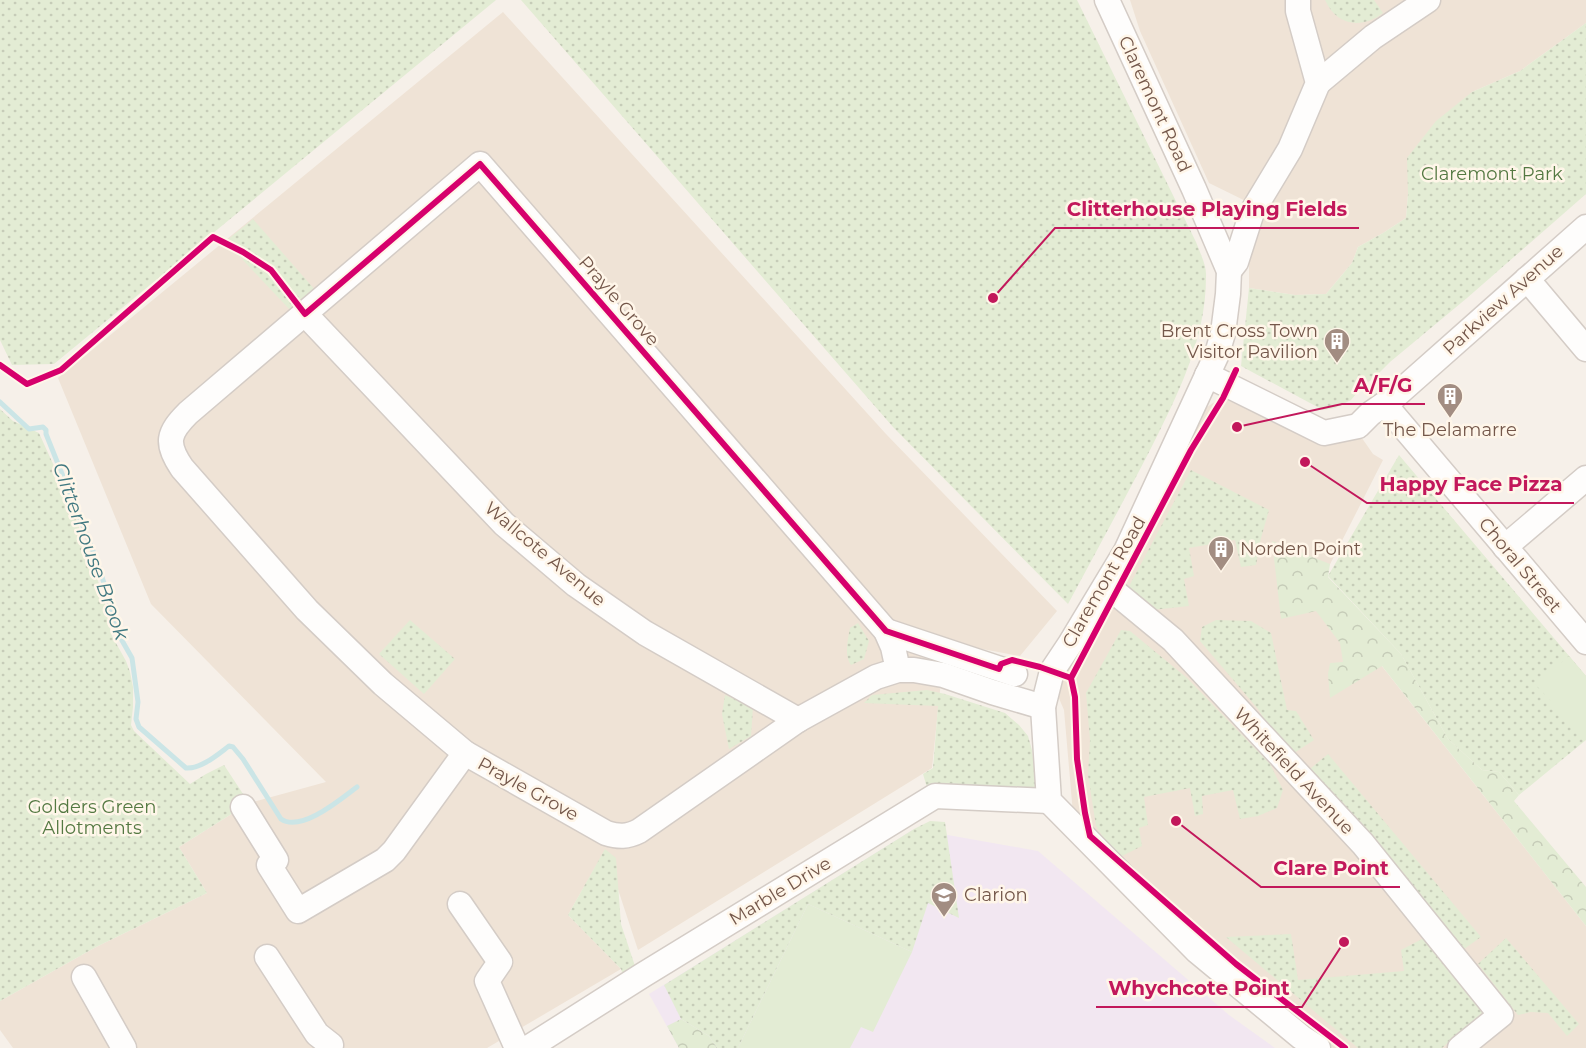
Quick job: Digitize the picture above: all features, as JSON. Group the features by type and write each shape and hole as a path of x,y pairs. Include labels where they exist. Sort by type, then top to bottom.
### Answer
{"street":[{"name":"Claremont Road","path":"1049,801 1043,707 1052,671 1126,551 1217,354 1223,333 1228,294 1229,271 1107,0"},
{"path":"1298,0 1298,11 1318,83"},
{"path":"1229,271 1236,262 1252,212 1290,148 1318,83 1373,37 1428,0"},
{"name":"Prayle Grove","path":"898,670 893,647 886,631 480,164 188,412 176,425 170,440 174,456 182,468 307,610 382,684 465,753 615,836 624,837 639,831 798,720 876,677 898,670 943,675 1043,707"},
{"name":"Parkview Avenue","path":"1208,375 1324,433 1358,426 1370,414 1389,402 1586,227"},
{"path":"1527,279 1586,349"},
{"name":"Wallcote Avenue","path":"305,314 504,524 576,585 645,633 798,720"},
{"name":"Choral Street","path":"1389,402 1505,547 1586,642"},
{"path":"1505,547 1586,478"},
{"name":"Whitefield Avenue","path":"1105,587 1116,593 1173,640 1363,844 1501,1015 1460,1048"},
{"path":"886,631 1015,674"},
{"path":"243,807 276,860 269,865 298,911 384,860 394,851 465,753"},
{"name":"Marble Drive","path":"528,1048 935,796 1049,801"},
{"path":"1049,801 1197,951 1301,1037 1318,1048"},
{"path":"460,903 500,962 487,981 517,1048"},
{"path":"267,957 317,1034 330,1047"},
{"path":"84,977 124,1048"}],"shaded area":[{"path":"1130,0 1586,0 1586,23 1520,71 1472,92 1408,194 1406,218 1358,247 1352,263 1326,294 1295,295 1249,288 1249,254 1266,211 1209,183 1140,31"},
{"path":"503,12 886,434 1057,611 1020,656 945,642 932,768 638,950 605,850 568,915 621,969 487,1048 13,1048 0,1030 0,1001 96,947 207,893 179,847 249,803 326,782 151,604 58,378"},
{"path":"1222,397 1318,444 1328,445 1340,442 1357,431 1373,454 1383,460 1319,586 1586,926 1586,1048 1333,1048 1225,964 1074,825 1064,710 1055,689 1204,409"},
{"name":"Clarion","path":"914,829 1038,851 1229,1015 1275,1048 679,1048 649,994"}],"green space":[{"path":"0,0 496,0 54,364 12,365 0,340"},
{"path":"521,0 1077,0 1196,242 1206,277 1201,324 1179,390 1148,454 1068,604 893,427"},
{"path":"1325,0 1374,0 1383,13 1366,22 1350,22 1336,15"},
{"name":"Claremont Park","path":"1586,23 1586,194 1390,362 1351,400 1335,408 1323,410 1241,366 1249,288 1295,295 1326,294 1352,263 1358,247 1406,218 1407,158 1436,121 1472,92 1520,71"},
{"path":"253,219 316,291 292,312 240,257 221,245"},
{"name":"Golders Green Allotments","path":"0,409 13,421 39,433 69,499 103,595 112,636 130,672 133,687 131,725 134,731 190,784 224,765 249,803 179,847 207,893 96,947 0,1001"},
{"path":"1399,455 1586,676 1586,740 1519,795 1499,772 1482,770 1448,739 1401,654 1328,576"},
{"path":"1191,470 1269,510 1256,565 1241,567 1235,540 1189,548 1194,576 1184,579 1189,606 1152,610 1126,592"},
{"path":"1272,541 1330,564 1328,577 1401,654 1448,739 1482,770 1499,772 1519,795 1514,801 1586,887 1586,926 1382,666 1330,698 1328,674 1330,663 1343,662 1340,643 1316,611 1281,619"},
{"path":"410,620 455,659 424,694 379,654"},
{"path":"1216,620 1251,621 1271,633 1287,710 1296,711 1314,740 1288,757 1258,709 1200,641 1202,627"},
{"path":"858,623 869,641 864,659 851,665 847,652 848,637 850,628"},
{"path":"1121,630 1130,631 1187,678 1270,764 1283,790 1277,808 1258,816 1240,819 1233,790 1202,796 1203,814 1195,816 1190,788 1144,797 1148,825 1139,828 1142,846 1116,859 1096,826 1088,775 1090,740 1086,693"},
{"path":"1569,656 1586,676 1586,740 1535,684"},
{"path":"927,690 1005,713 1019,725 1028,736 1032,750 1037,794 928,791 923,774 933,768 938,706 864,703 872,695"},
{"path":"725,695 753,707 751,736 729,749 722,714"},
{"path":"1328,754 1481,937 1464,949 1310,769"},
{"path":"930,821 945,822 959,918 928,903 912,952 808,904 738,1048 717,1048 709,1036 681,1019 664,985"},
{"path":"605,849 616,858 621,924 637,972 625,980 621,969 568,915"},
{"path":"808,904 912,952 873,1032 861,1027 850,1048 738,1048"},
{"path":"1291,934 1298,980 1404,971 1401,950 1424,938 1483,1012 1442,1048 1358,1048 1226,937"},
{"path":"1506,938 1579,1024 1567,1036 1548,1013 1531,1012 1518,1015 1478,964"},
{"path":"681,1019 709,1036 717,1048 679,1048 667,1026"}],"waterway":[{"name":"Clitterhouse Brook","path":"0,402 29,429 43,427 46,430 97,561 116,630 132,658 138,702 136,719 139,727 186,768 203,764 229,746 233,747 281,819 289,822 299,822 320,813 357,787"}],"cycle path":[{"path":"0,365 27,384 61,370 213,237 271,270 305,314 480,164 886,631 999,669 1001,664 1012,660 1071,678"},
{"path":"1236,370 1223,398 1191,450 1071,678 1075,697 1077,759 1085,813 1090,836 1236,964 1345,1048"}],"place":[{"name":"Clitterhouse Playing Fields","path":"993,298"},
{"name":"Brent Cross Town Visitor Pavilion","path":"1337,364"},
{"name":"The Delamarre","path":"1450,419"},
{"name":"A/F/G","path":"1237,427"},
{"name":"Happy Face Pizza","path":"1305,462"},
{"name":"Norden Point","path":"1221,572"},
{"name":"Clare Point","path":"1176,821"},
{"name":"Clarion","path":"944,918"},
{"name":"Whychcote Point","path":"1344,942"}]}
